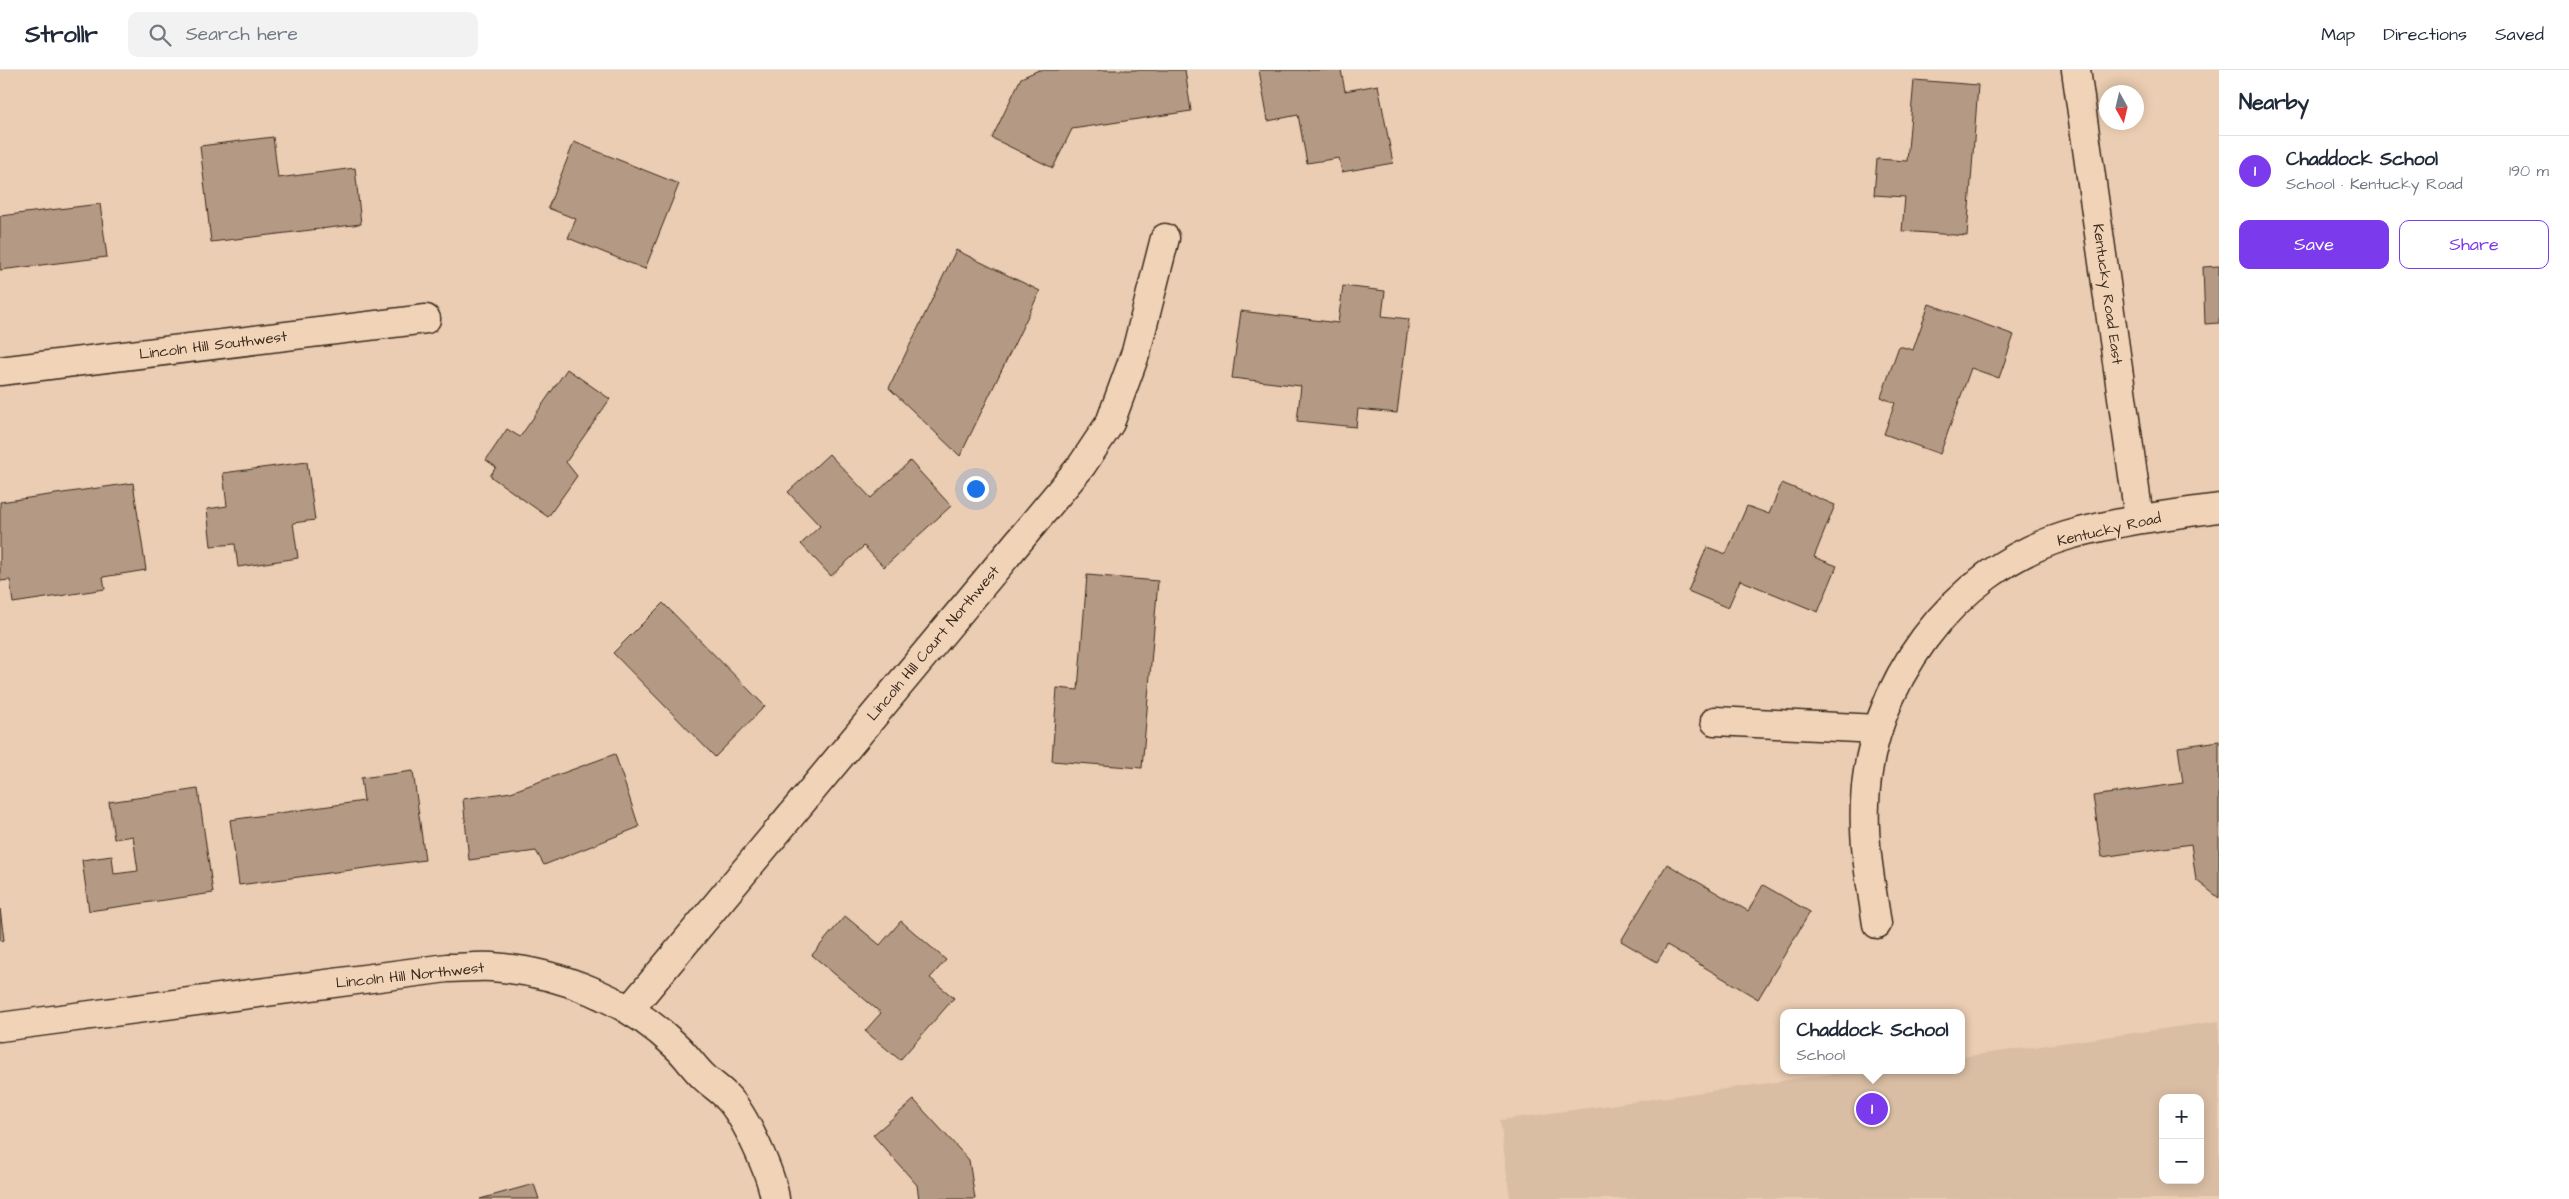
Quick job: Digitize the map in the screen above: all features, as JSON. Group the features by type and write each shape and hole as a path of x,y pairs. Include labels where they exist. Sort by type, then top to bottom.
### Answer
{"street":[{"name":"Kentucky Road East","path":"2076,70 2139,518"},
{"name":"Lincoln Hill Court Northwest","path":"630,1009 1082,464 1110,423 1136,352 1165,238"},
{"name":"Lincoln Hill Southwest","path":"0,371 426,319"},
{"name":"Kentucky Road","path":"1877,924 1866,844 1864,803 1869,763 1883,714 1906,665 1929,632 1956,603 1999,568 2030,551 2065,536 2139,518 2219,508"},
{"path":"1715,722 1878,729"},
{"name":"Lincoln Hill Northwest","path":"0,1027 447,968 482,967 538,973 580,985 630,1009 676,1046 704,1077 728,1098 748,1129 774,1186 775,1199"}],"shaded area":[{"path":"2219,1021 2219,1199 1510,1199 1500,1120 1832,1074 1965,1074 1965,1056"}],"building":[{"path":"1039,70 1185,70 1191,111 1072,129 1053,168 992,138 1021,78"},
{"path":"1259,70 1341,70 1345,91 1378,85 1393,163 1342,172 1339,158 1307,163 1298,115 1268,121"},
{"path":"1914,80 1978,85 1967,236 1902,231 1905,197 1874,195 1877,159 1907,161"},
{"path":"273,137 278,178 355,168 361,224 211,242 200,146"},
{"path":"574,142 679,184 645,269 568,238 576,219 548,208"},
{"path":"100,204 107,257 0,270 0,216"},
{"path":"956,250 1040,291 960,456 889,388"},
{"path":"2219,266 2219,323 2205,324 2203,267"},
{"path":"1343,286 1385,291 1382,316 1409,319 1397,413 1358,409 1356,427 1297,421 1301,386 1232,378 1241,311 1338,323"},
{"path":"1929,304 2014,335 1999,378 1971,368 1940,454 1884,434 1895,403 1881,397 1899,346 1913,350"},
{"path":"567,369 610,399 566,462 577,476 548,517 490,476 496,467 486,460 507,429 520,437"},
{"path":"829,454 871,498 910,461 951,506 884,567 864,546 831,576 801,544 820,526 788,492"},
{"path":"307,462 315,520 293,523 298,558 238,567 235,544 211,546 207,509 227,506 223,473"},
{"path":"133,483 146,570 103,577 105,589 13,603 10,580 0,581 0,502"},
{"path":"1782,483 1835,505 1814,557 1837,566 1818,612 1740,580 1728,608 1688,591 1707,547 1726,554 1747,506 1769,514"},
{"path":"1087,575 1158,581 1142,768 1052,761 1057,688 1078,690"},
{"path":"663,603 765,706 715,757 613,653"},
{"path":"2219,741 2219,898 2196,880 2191,844 2102,857 2093,796 2183,783 2178,747"},
{"path":"615,754 639,827 544,865 536,851 469,860 463,799 511,792"},
{"path":"413,771 425,860 239,885 230,820 364,801 361,778"},
{"path":"198,789 213,893 89,911 82,860 112,856 114,874 138,871 133,836 114,839 109,802"},
{"path":"1667,864 1748,911 1763,885 1810,912 1758,999 1667,945 1657,962 1621,941"},
{"path":"0,909 4,940 0,941"},
{"path":"845,916 880,945 901,921 946,960 930,978 954,998 900,1060 865,1031 881,1013 812,955"},
{"path":"914,1100 969,1160 975,1199 919,1199 917,1185 873,1135"},
{"path":"534,1184 539,1199 480,1199"}],"place":[{"name":"Chaddock School","path":"1872,1109"}]}
